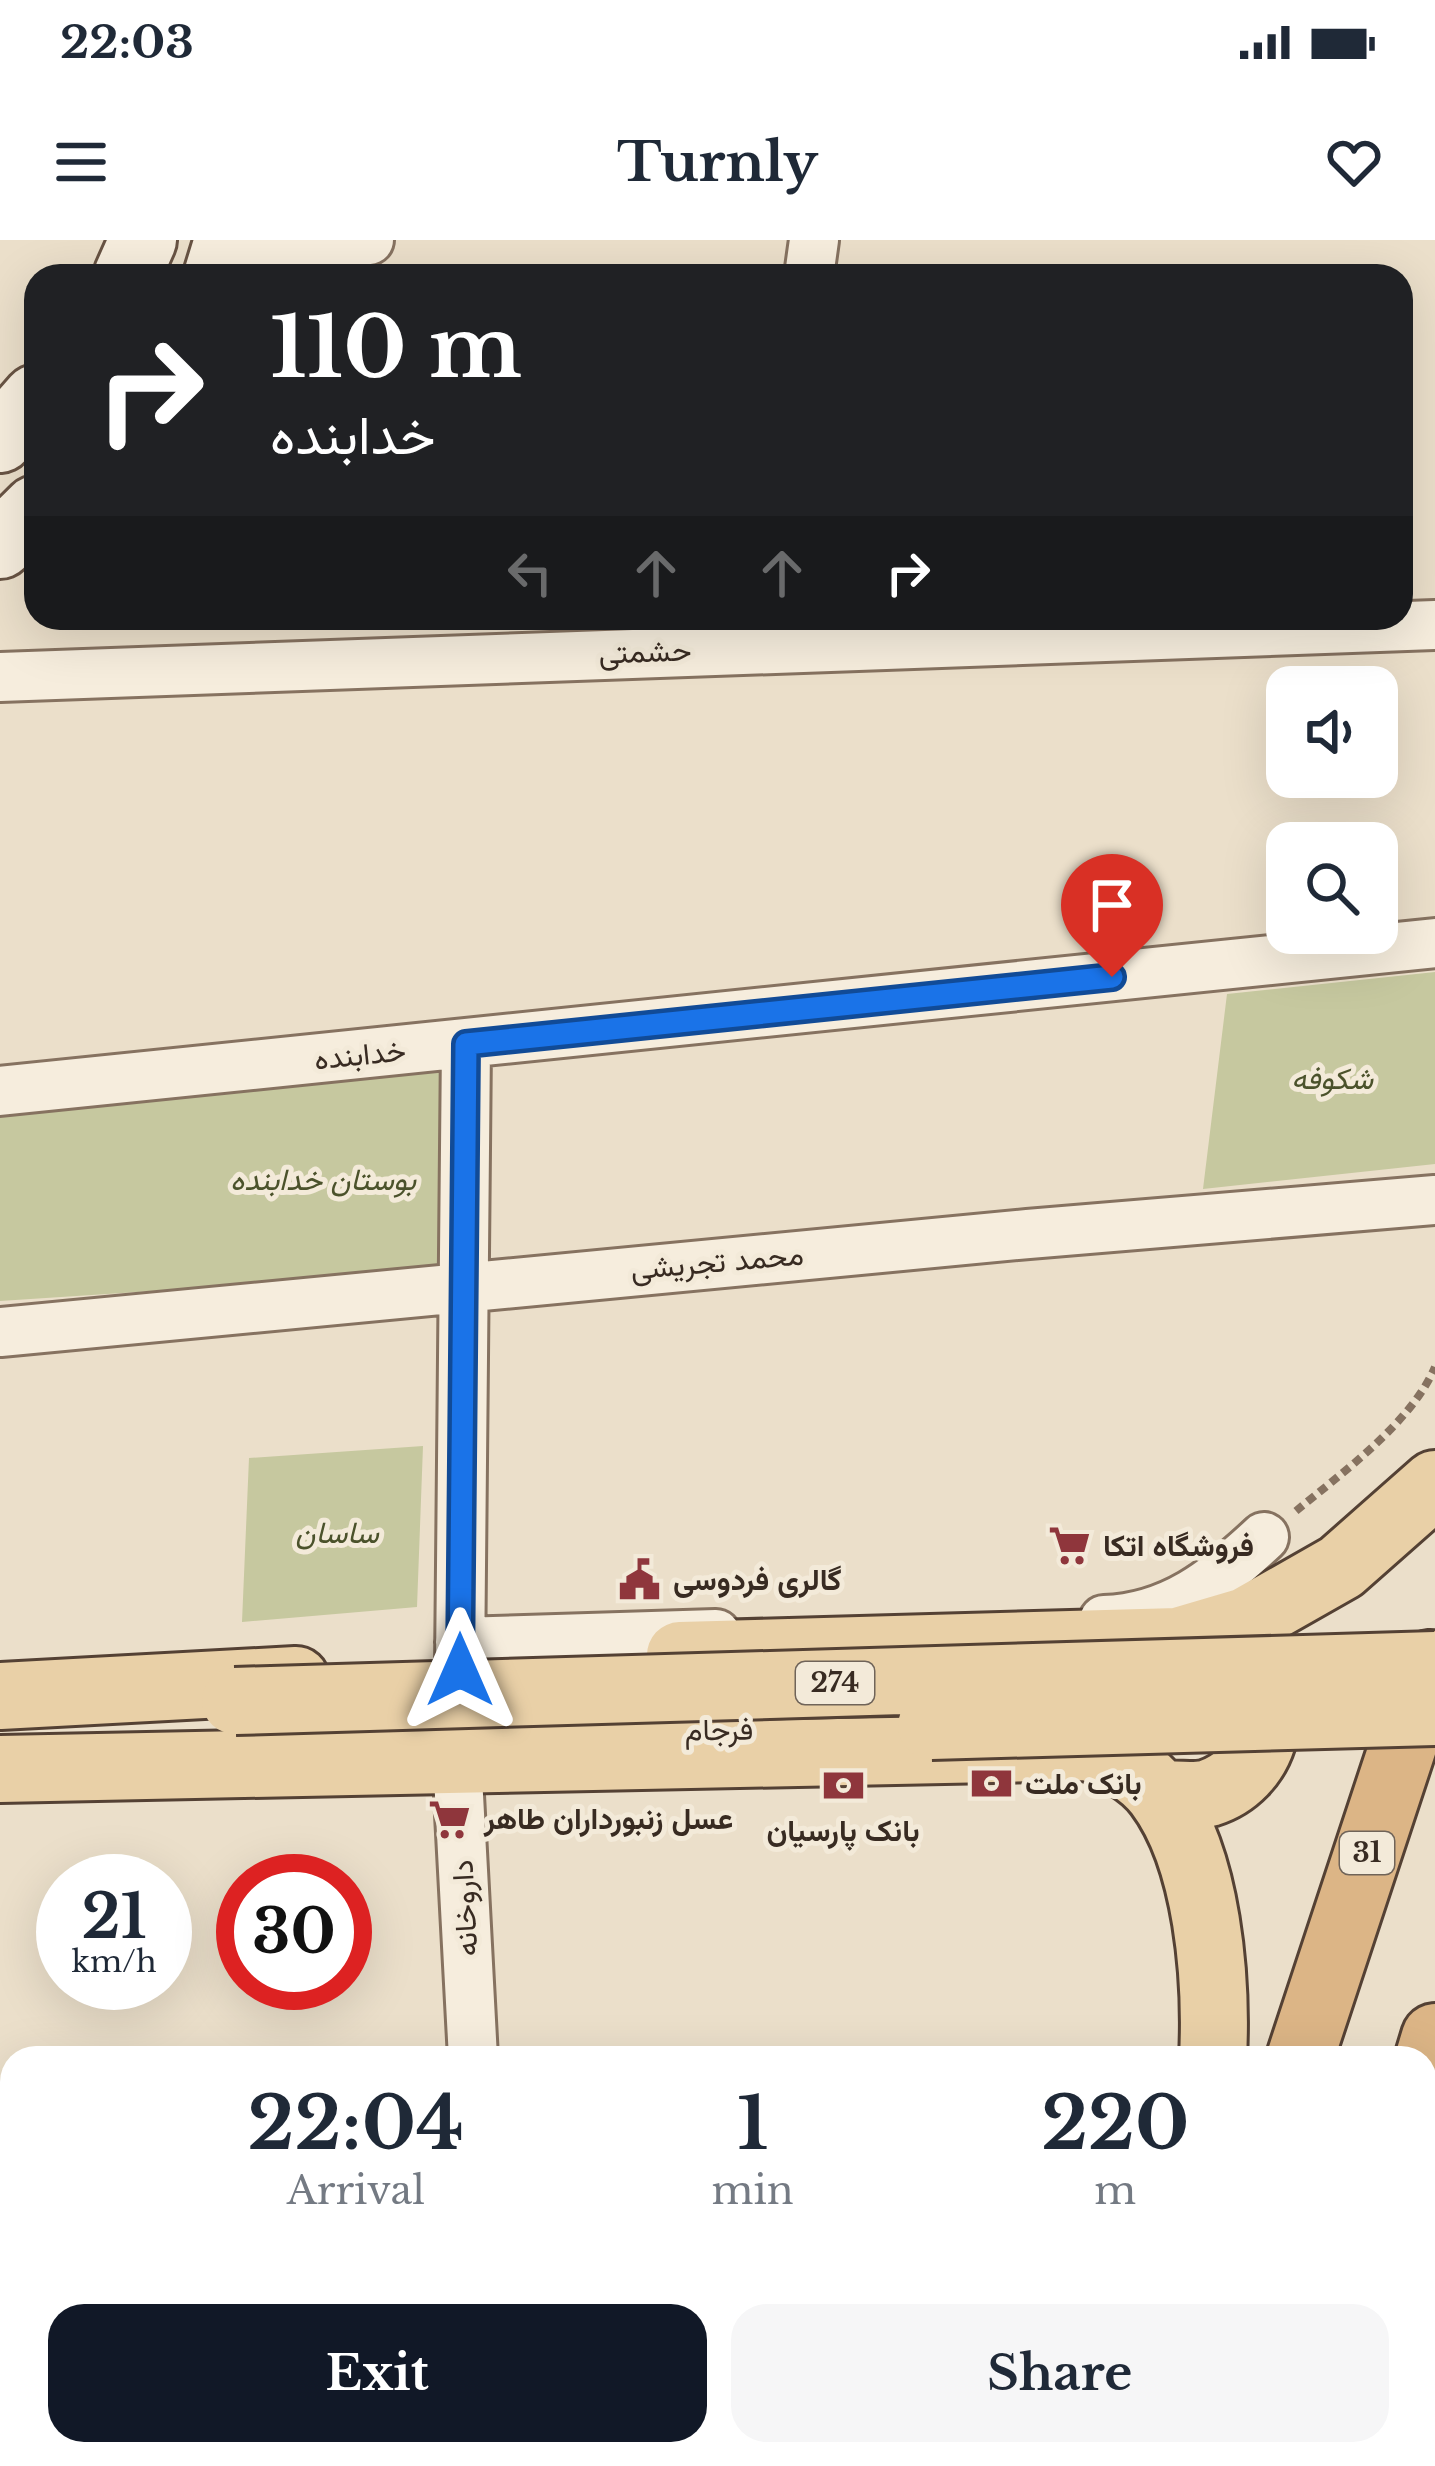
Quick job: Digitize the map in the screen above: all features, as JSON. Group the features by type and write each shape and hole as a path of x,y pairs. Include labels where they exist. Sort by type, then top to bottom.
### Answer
{"highway":[{"name":"31","path":"1304,2046 1435,1649"}],"main road":[{"path":"0,545 24,521"},
{"path":"1178,1641 1246,1621 1341,1567 1435,1484"},
{"path":"155,1688 460,1656 614,1658 1178,1641 1217,1649 1244,1662 1265,1686 1269,1721 1261,1748 1240,1774 1209,1793 1160,1794"},
{"name":"فرجام","path":"152,1766 236,1720 1435,1665"},
{"name":"274","path":"0,1696 155,1688"},
{"name":"فرجام","path":"155,1688 236,1720 1435,1712"},
{"path":"152,1766 1090,1748 1119,1760 1160,1794 1182,1835 1204,1916 1213,2046"},
{"name":"274","path":"0,1769 152,1766"}],"street":[{"path":"223,255 369,240"},
{"name":"حشمتی","path":"0,677 760,633 1013,630"},
{"name":"خدابنده","path":"0,1090 1435,943"},
{"path":"466,1044 460,1656 1137,1619 1191,1598 1264,1537"},
{"name":"محمد تجریشی","path":"0,1332 1435,1200"},
{"name":"داروخانه","path":"457,1758 472,2046"}],"path":[{"path":"1430,1392 1435,1352"},
{"path":"1264,1537 1430,1392 1435,1367"}],"green space":[{"name":"شکوفه","path":"1435,972 1435,1164 1203,1189 1227,994"},
{"name":"بوستان خدابنده","path":"443,1068 441,1272 0,1301 0,1109"},
{"name":"ساسان","path":"423,1446 417,1607 242,1622 249,1458"}],"place":[{"name":"فروشگاه اتکا","path":"1069,1546"},
{"name":"گالری فردوسی","path":"639,1580"},
{"name":"بانک ملت","path":"991,1784"},
{"name":"بانک پارسیان","path":"843,1785"},
{"name":"عسل زنبورداران طاهر","path":"450,1819"}],"route":[{"path":"460,1670 466,1044 1112,977"}]}
